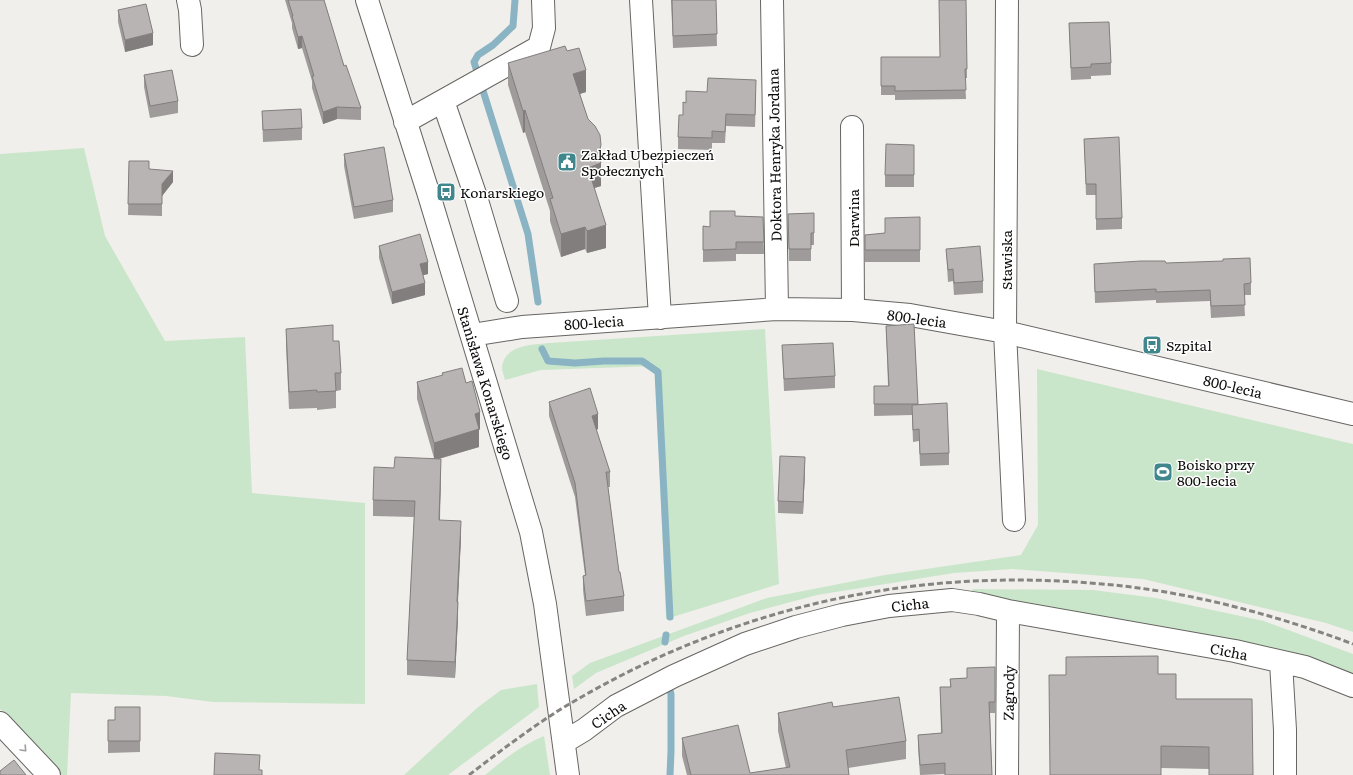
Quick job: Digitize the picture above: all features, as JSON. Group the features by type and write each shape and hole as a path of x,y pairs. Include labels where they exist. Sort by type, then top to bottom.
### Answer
{"street":[{"path":"188,0 192,45"},
{"name":"Stanisława Konarskiego","path":"367,0 429,195 531,532 545,604 568,775"},
{"path":"405,122 539,47 544,28 543,0"},
{"path":"641,0 660,318"},
{"name":"Doktora Henryka Jordana","path":"772,0 777,309"},
{"name":"Stawiska","path":"1007,0 1006,332 1014,520"},
{"path":"443,100 476,197 507,301"},
{"name":"Darwina","path":"852,127 853,310"},
{"name":"800-lecia","path":"472,335 522,327 777,309 853,310 910,315 1006,332 1353,414"},
{"name":"Cicha","path":"564,742 584,730 616,706 674,676 745,644 796,627 842,615 890,606 952,600 1235,651 1305,667 1353,686"},
{"name":"Zagrody","path":"1007,775 1008,611"},
{"path":"1281,662 1285,730 1285,775"},
{"path":"0,722 49,775"}],"green space":[{"path":"84,148 105,236 165,341 245,337 252,493 365,503 365,704 213,702 166,696 71,693 67,775 59,775 41,749 0,709 0,154"},
{"path":"765,329 779,584 666,619 655,366 541,370 505,380 502,367 504,359 514,350 535,344"},
{"path":"1037,369 1353,444 1353,632 1326,623 1143,579 1013,569 954,573 817,595 750,613 684,636 596,673 574,689 572,676 590,663 767,598 885,575 1021,555 1038,525"},
{"path":"973,589 1093,590 1156,598 1264,621 1353,654 1353,676 969,593"},
{"path":"537,684 539,707 448,775 404,775 477,708 501,690"},
{"path":"544,736 550,775 485,775 520,748"}],"building":[{"path":"288,0 324,0 344,66 346,65 361,108 337,107 323,112 302,36 298,37"},
{"path":"672,0 716,0 717,34 673,36"},
{"path":"939,0 966,0 966,90 895,91 895,86 881,86 881,57 940,57"},
{"path":"146,4 153,33 125,40 118,10"},
{"path":"1109,22 1111,63 1091,64 1091,67 1071,68 1069,23"},
{"name":"Zakład Ubezpieczeń Społecznych","path":"565,46 567,51 579,48 586,70 573,74 588,119 595,126 600,135 601,145 598,154 601,163 588,168 606,225 587,231 585,227 561,234 550,199 553,198 525,110 523,111 508,63"},
{"path":"172,70 178,101 150,106 144,75"},
{"path":"708,78 756,80 755,115 726,114 725,132 712,131 712,138 678,137 679,115 683,115 683,102 686,103 686,91 707,92"},
{"path":"301,109 302,128 263,130 262,111"},
{"path":"1119,137 1122,218 1096,219 1096,184 1086,184 1084,139"},
{"path":"886,144 914,145 914,175 885,175"},
{"path":"384,147 393,200 354,207 344,154"},
{"path":"129,161 149,161 149,169 173,171 162,184 162,204 128,204"},
{"path":"710,211 735,211 735,216 763,217 764,242 736,242 736,249 703,250 703,226 710,227"},
{"path":"814,213 814,233 811,233 811,249 789,249 788,214"},
{"path":"920,217 920,250 865,250 865,235 885,233 885,218"},
{"path":"420,234 428,262 420,264 425,283 392,292 379,246"},
{"path":"980,246 983,281 954,283 953,269 948,270 946,249"},
{"path":"1250,258 1251,283 1244,284 1245,305 1211,306 1210,290 1156,292 1156,289 1095,292 1094,264 1141,261 1165,261 1166,263 1223,261 1223,259"},
{"path":"914,324 918,404 874,404 874,386 889,386 886,326"},
{"path":"333,325 333,341 339,341 341,373 335,373 336,391 317,392 317,390 289,392 286,329"},
{"path":"833,343 835,376 784,379 782,345"},
{"path":"462,368 466,383 472,381 480,412 475,414 479,429 434,443 417,382"},
{"path":"590,388 598,414 592,416 610,472 606,472 619,572 624,596 586,601 583,576 586,575 575,483 549,402"},
{"path":"947,403 949,453 920,454 919,429 913,430 912,405"},
{"path":"780,456 805,457 803,502 778,501"},
{"path":"395,457 441,459 439,520 461,521 455,662 407,660 415,501 373,500 374,467 394,468"},
{"path":"1158,656 1158,674 1176,674 1176,699 1252,699 1253,775 1209,775 1209,747 1161,746 1161,775 1050,775 1049,675 1066,675 1066,657"},
{"path":"995,667 995,702 989,702 992,775 945,775 945,763 920,765 918,735 942,733 940,687 951,687 950,679 967,678 967,668"},
{"path":"899,697 906,741 846,750 849,775 691,775 682,738 738,725 750,773 790,767 778,713 832,702 833,707"},
{"path":"115,707 140,707 140,741 108,741 108,720 115,720"},
{"path":"215,753 260,755 259,770 262,770 262,775 214,775"},
{"path":"14,760 26,775 0,775 0,771"}],"waterway":[{"path":"515,0 513,26 493,45 478,55 474,62 528,234 538,302"},
{"path":"542,349 548,361 575,363 642,361 658,372 670,617"},
{"path":"665,642 666,635"},
{"path":"669,686 671,694 670,775"}],"railway":[{"path":"469,775 503,749 561,709 624,674 688,645 754,621 821,602 890,589 959,582 1030,580 1134,587 1229,605 1292,623 1353,644"}],"place":[{"name":"Zakład Ubezpieczeń Społecznych","path":"567,162"},
{"name":"Konarskiego","path":"446,192"},
{"name":"Szpital","path":"1152,345"},
{"name":"Boisko przy 800-lecia","path":"1163,472"}]}
